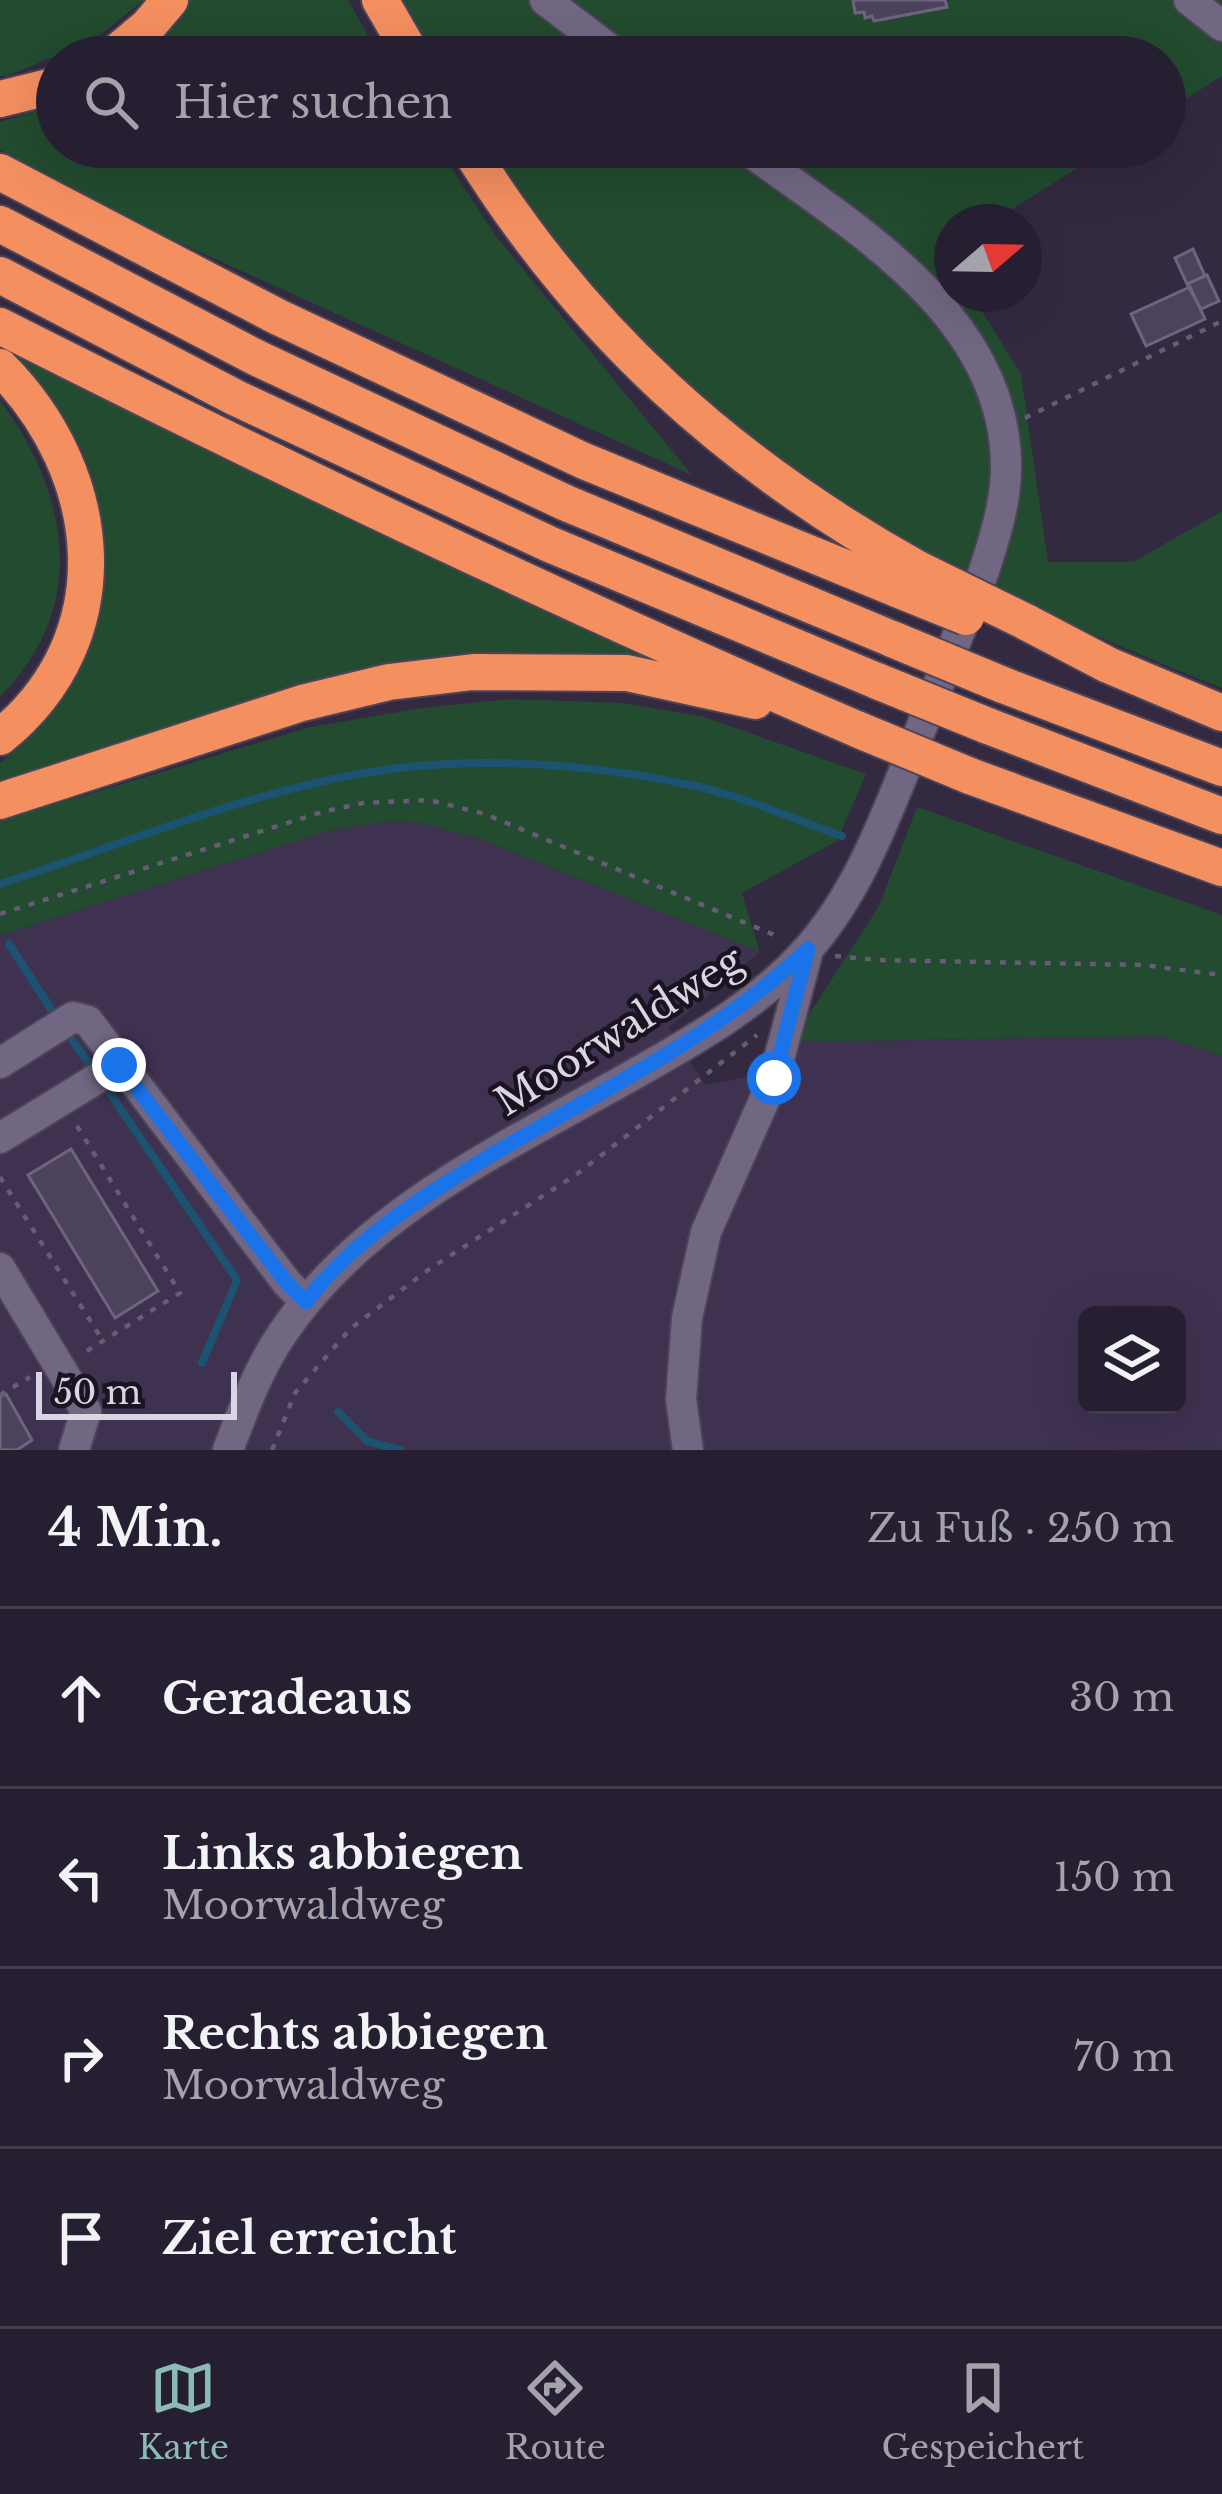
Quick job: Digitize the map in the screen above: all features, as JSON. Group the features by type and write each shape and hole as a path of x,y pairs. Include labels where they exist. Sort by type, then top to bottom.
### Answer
{"highway":[{"path":"136,36 170,0"},
{"path":"380,0 401,36"},
{"path":"0,99 36,90"},
{"path":"481,168 578,298 670,397 913,582"},
{"path":"0,172 278,317 584,461 913,582 1222,713"},
{"path":"0,224 257,358 545,494 1003,685 1222,768"},
{"path":"0,275 236,398 528,534 988,726 1222,815"},
{"path":"0,326 532,586 970,776 1222,868"},
{"path":"0,367 54,434 79,492 87,556 81,612 63,661 38,698 0,736"},
{"path":"0,801 302,703 389,682 473,672 626,674 844,724"}],"street":[{"path":"545,0 592,36"},
{"path":"1189,0 1222,26"},
{"name":"Moorwaldweg","path":"228,1450 280,1336 306,1302 397,1215 817,961 841,928 984,571 997,530 1007,466 1003,425 974,352 946,312 859,232 772,168"},
{"path":"688,1450 681,1399 687,1318 706,1232 774,1078 790,1008 817,961"},
{"path":"0,1063 73,1017 88,1021 306,1302"},
{"path":"0,1138 119,1065"},
{"path":"0,1268 86,1411 74,1450"}],"path":[{"path":"1022,419 1222,321"},
{"path":"1016,403 1023,433"},
{"path":"0,914 322,812 363,802 429,800 485,814 817,961 840,957 1143,965 1222,975"},
{"path":"840,957 841,928"},
{"path":"817,961 840,957"},
{"path":"272,1450 295,1393 350,1329 428,1270 577,1174 790,1008"},
{"path":"0,1395 72,1350 76,1358 180,1292 71,1095"},
{"path":"0,1177 103,1341"}],"shaded area":[{"path":"389,821 420,823 481,839 760,952 669,1028 705,1085 763,1074 791,1042 1161,1036 1222,1056 1222,1450 0,1450 0,935 332,830"}],"green space":[{"path":"0,0 144,0 99,36 36,36 36,64 0,76"},
{"path":"184,0 348,0 368,36 154,36"},
{"path":"398,0 1222,0 1222,76 1186,99 1186,36 420,36"},
{"path":"36,111 36,168 452,168 495,235 692,475 116,214 0,150 0,122"},
{"path":"501,168 1077,168 1020,204 934,204 934,312 982,312 1021,374 1048,562 1133,562 1222,511 1222,688 943,568 857,516 735,427 678,378 575,270"},
{"path":"18,350 684,662 522,658 0,788 0,763 34,730 62,692 83,651 97,608 103,562 101,517 90,472 64,418 13,354"},
{"path":"0,400 42,473 60,550 58,588 48,625 29,662 0,697"},
{"path":"510,699 624,703 704,717 866,774 837,841 742,893 760,952 481,839 420,823 389,821 332,830 0,935 0,821 310,727"},
{"path":"917,807 1222,915 1222,1056 1161,1036 791,1042 879,906"}],"building":[{"path":"853,0 945,0 947,7 874,21 872,16 865,18 864,12 855,13"},
{"path":"1193,249 1205,276 1187,284 1175,258"},
{"path":"1207,275 1219,301 1201,309 1187,284"},
{"path":"1190,287 1205,319 1146,346 1131,314"},
{"path":"71,1149 158,1291 115,1318 28,1175"},
{"path":"6,1394 32,1440 17,1450 0,1450 0,1396"}],"waterway":[{"path":"0,884 268,795 358,774 442,764 527,764 654,778 732,796 842,836"},
{"path":"9,944 56,1017"},
{"path":"65,1029 94,1071"},
{"path":"103,1083 237,1280 202,1363"},
{"path":"338,1412 367,1441 400,1450"}],"route":[{"path":"119,1065 306,1302 397,1215 721,1022 765,990 808,949 774,1078"}]}
